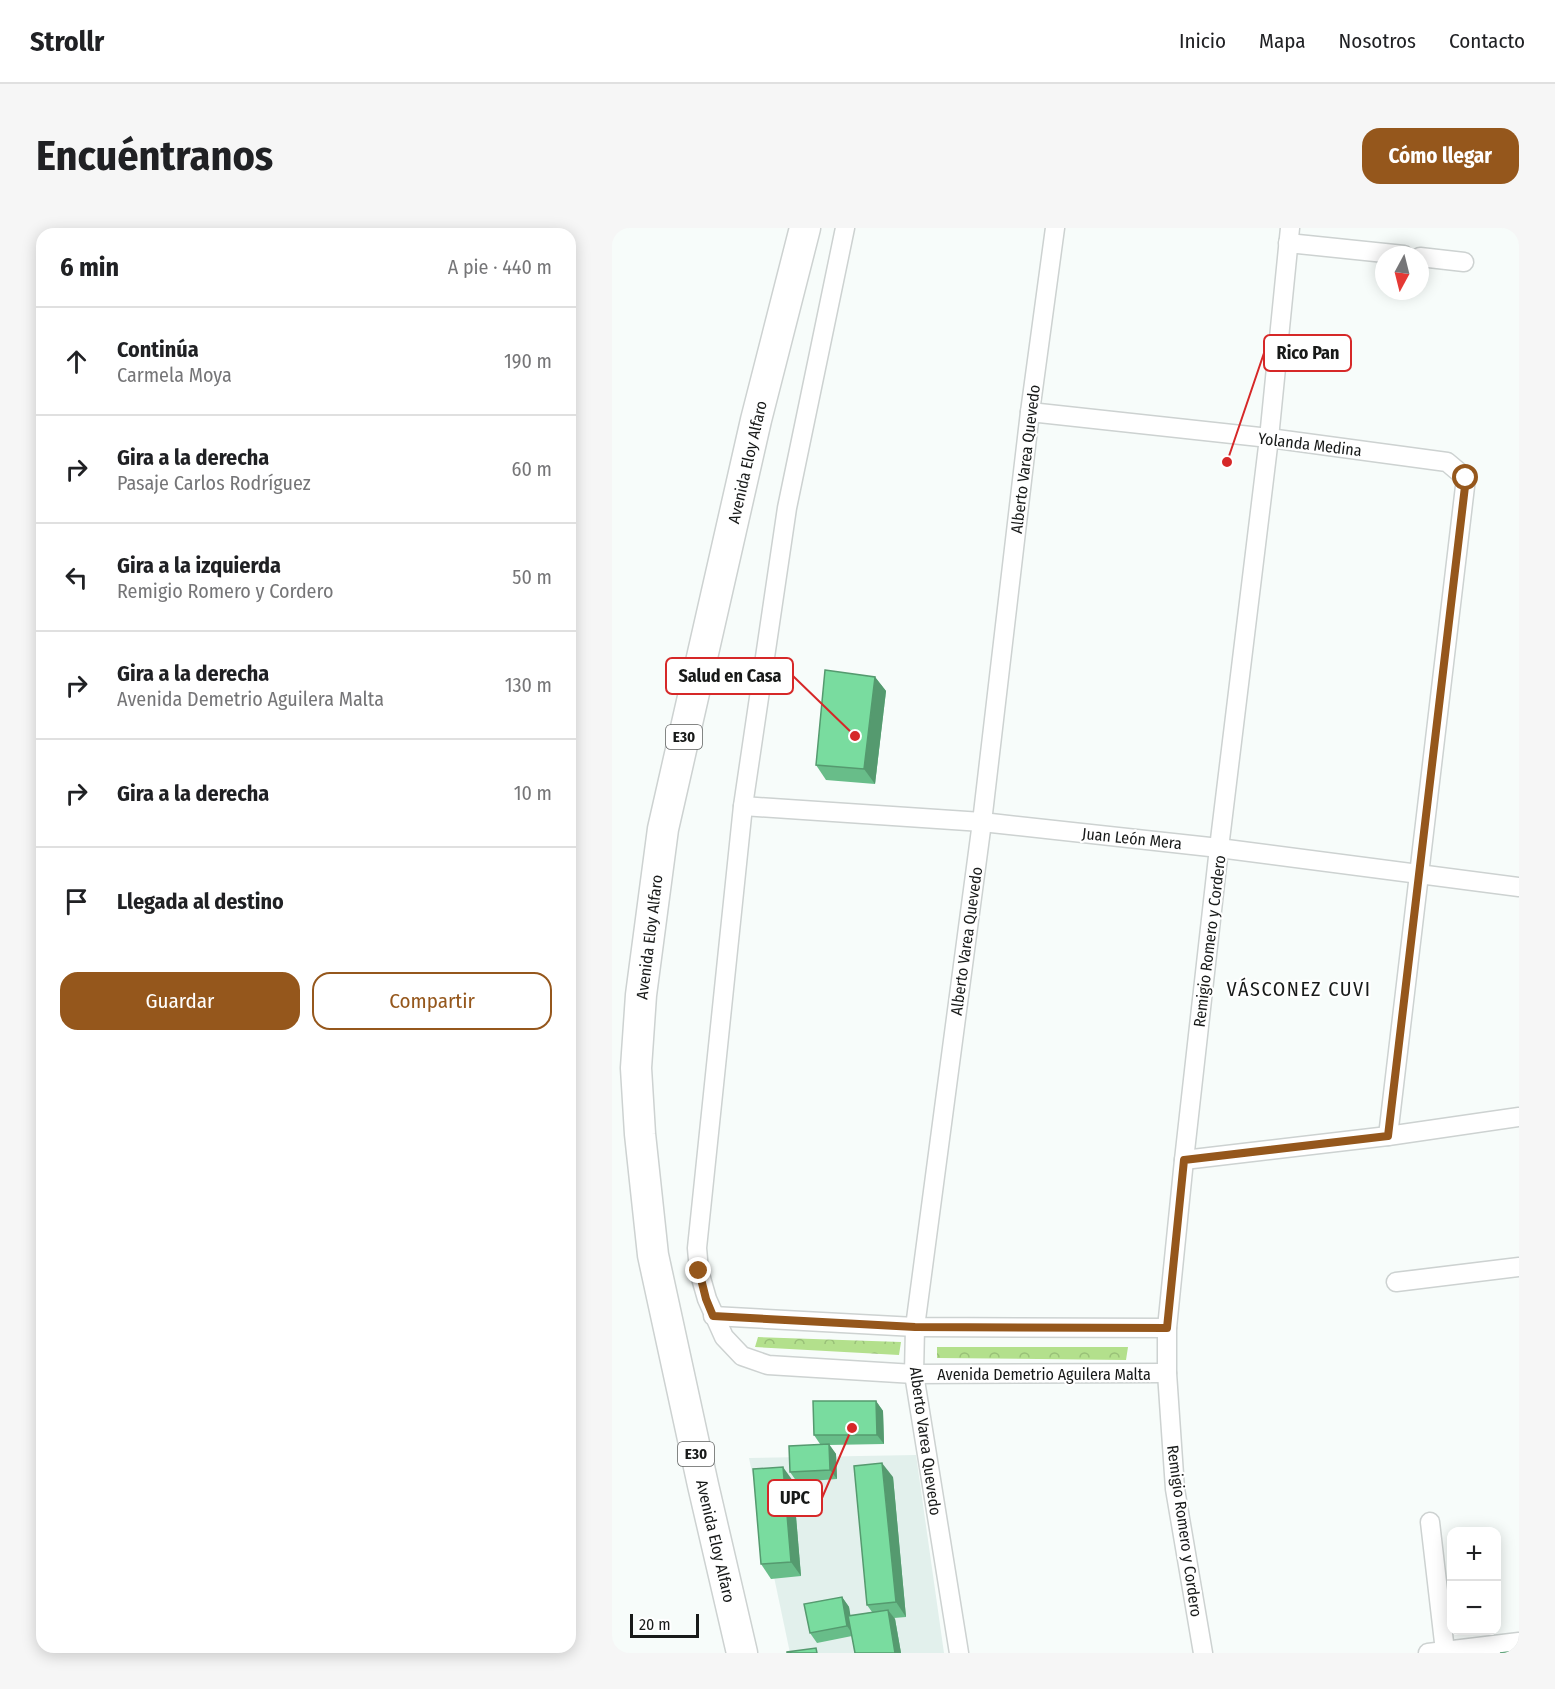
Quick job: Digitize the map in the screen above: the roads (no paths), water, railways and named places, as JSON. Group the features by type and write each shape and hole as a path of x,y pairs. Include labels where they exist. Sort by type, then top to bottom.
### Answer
{"main road":[{"name":"Avenida Eloy Alfaro","path":"742,1653 653,1255 640,1134 636,1068 642,995 663,829 756,420 805,228"}],"street":[{"name":"Avenida Demetrio Aguilera Malta","path":"846,228 787,508 743,806 697,1248 699,1271 706,1299 724,1336 742,1356 768,1365 914,1374 1167,1373"},
{"name":"Alberto Varea Quevedo","path":"959,1653 914,1374 915,1327 982,822 1030,412 1055,228"},
{"path":"1289,235 1375,250"},
{"name":"Remigio Romero y Cordero","path":"1203,1653 1175,1489 1167,1373 1167,1328 1219,848 1269,438 1289,235"},
{"path":"1429,258 1464,262"},
{"name":"Yolanda Medina","path":"1030,412 1269,438 1447,462 1466,478 1419,874"},
{"name":"Juan León Mera","path":"743,806 982,822 1219,848 1519,887"},
{"path":"1388,1136 1419,874"},
{"path":"1184,1160 1388,1136 1519,1117"},
{"path":"1396,1282 1519,1267"},
{"path":"713,1316 915,1327 1167,1328"},
{"path":"1430,1522 1437,1652 1519,1642"}],"place":[{"name":"Rico Pan","path":"1227,462"},
{"name":"Salud en Casa","path":"855,736"},
{"name":"UPC","path":"852,1428"}],"district":[{"name":"VÁSCONEZ CUVI","path":"1299,989"}]}
